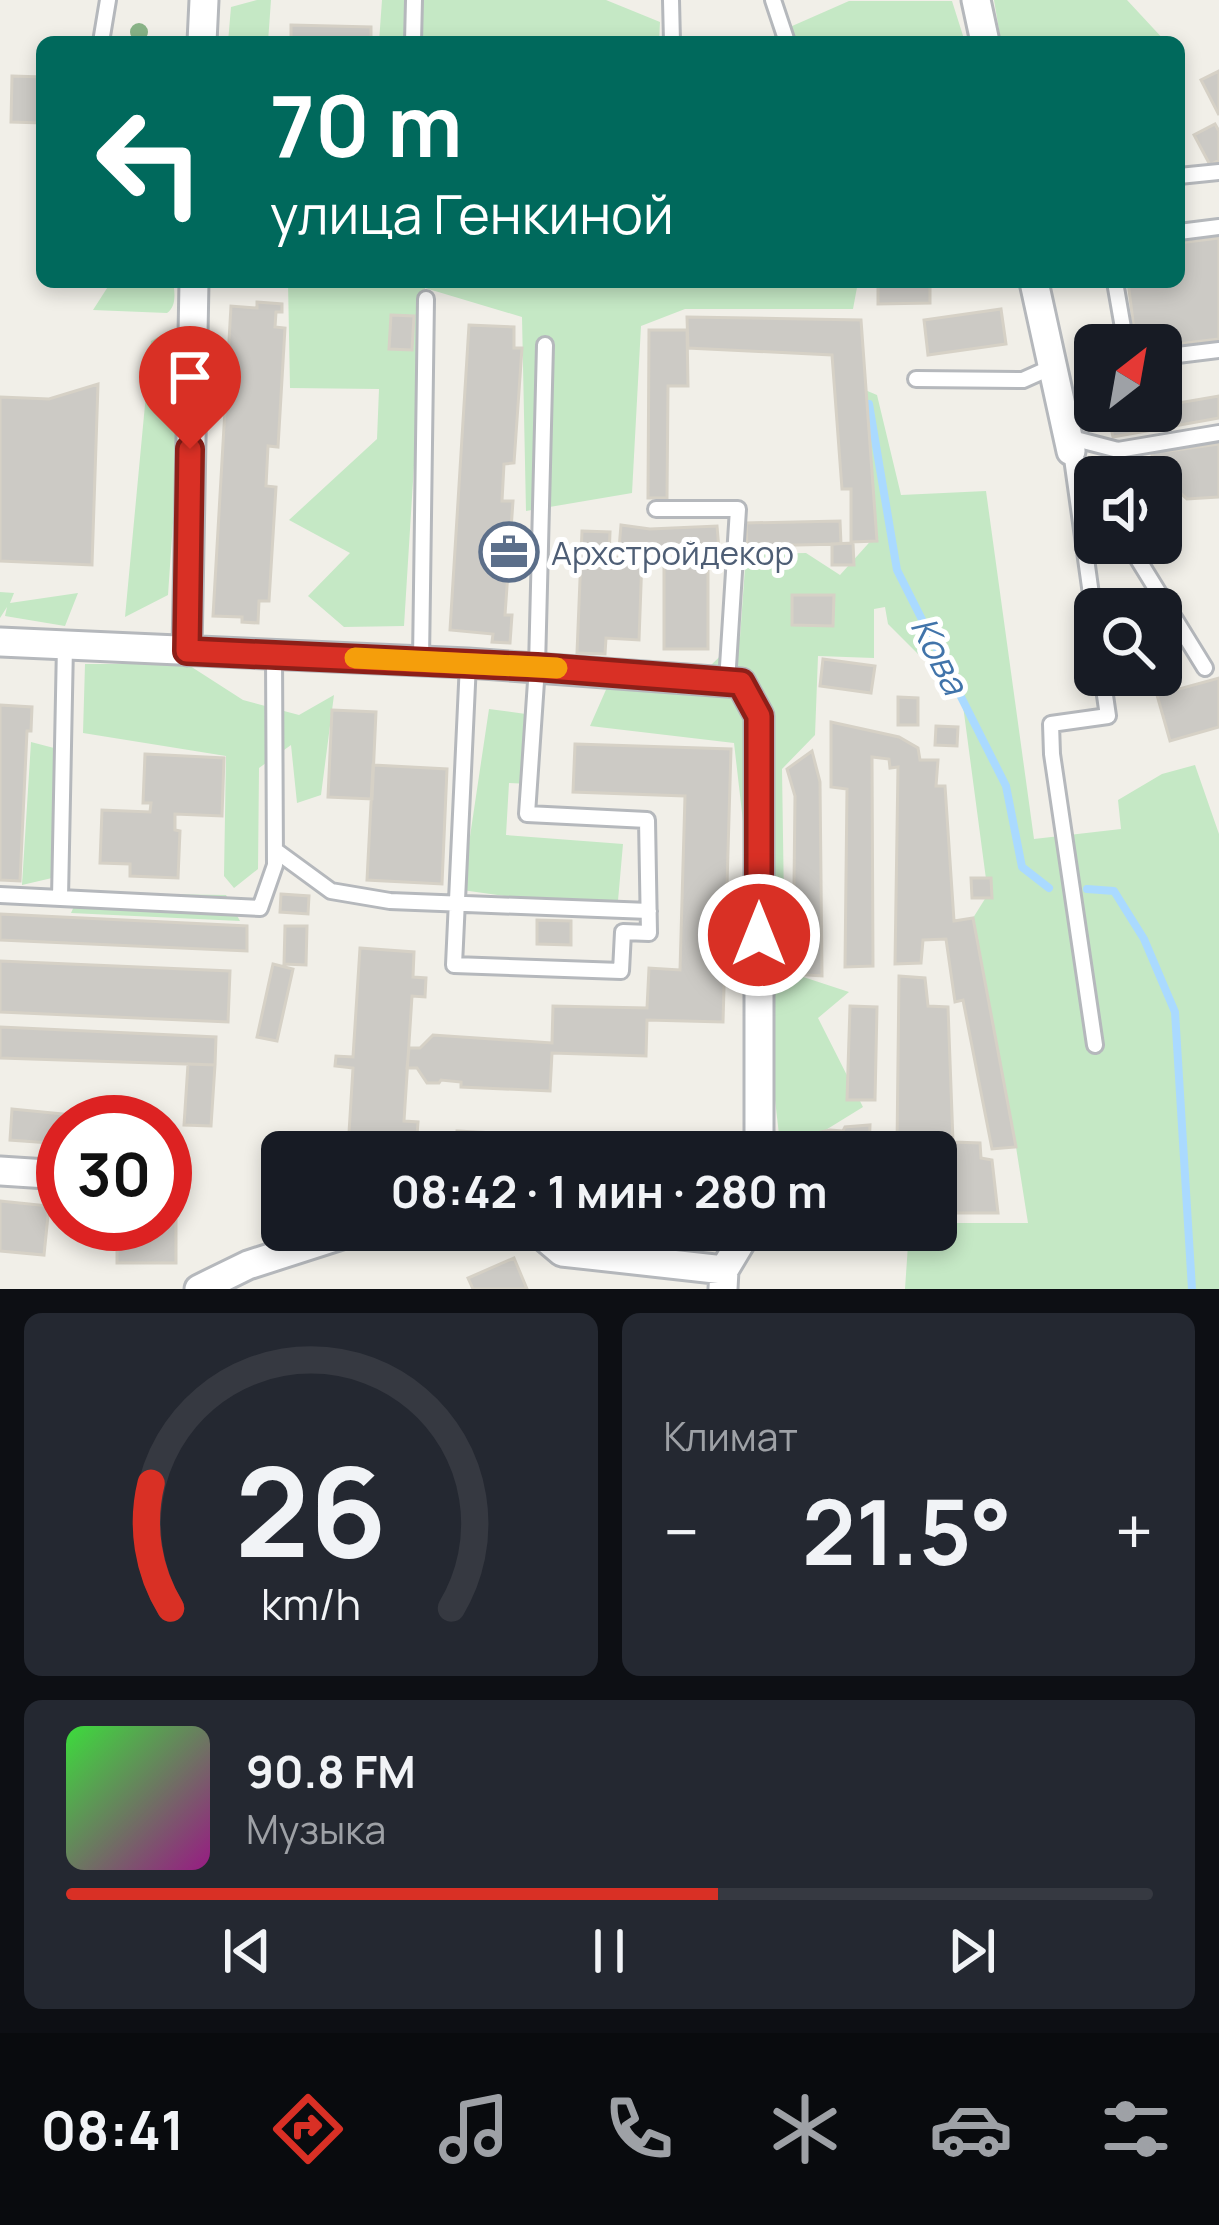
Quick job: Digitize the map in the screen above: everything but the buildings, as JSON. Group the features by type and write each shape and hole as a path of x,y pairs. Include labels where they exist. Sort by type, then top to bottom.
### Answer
{"street":[{"path":"202,36 204,0"},
{"path":"976,0 984,36"},
{"path":"187,651 194,288"},
{"path":"1035,288 1069,444"},
{"path":"0,643 421,660 734,682 759,716 759,1131"},
{"path":"0,1171 36,1173"},
{"path":"199,1289 248,1265 292,1251"},
{"path":"561,1251 724,1280 738,1251"}],"lane":[{"path":"102,36 108,0"},
{"path":"413,36 414,0"},
{"path":"671,0 672,36"},
{"path":"773,0 785,36"},
{"path":"1185,175 1219,172"},
{"path":"1185,231 1219,227"},
{"path":"1116,288 1122,324"},
{"path":"421,660 426,299"},
{"path":"468,663 454,965 621,971 623,932 649,932 647,820 527,814 537,667 545,346"},
{"path":"1182,354 1219,350"},
{"path":"916,380 1023,380 1052,367"},
{"path":"1069,444 1118,450 1219,433"},
{"path":"1069,444 1076,456"},
{"path":"1069,444 1090,588"},
{"path":"656,509 738,509 734,682"},
{"path":"1141,564 1205,668"},
{"path":"60,898 65,646"},
{"path":"0,895 260,908 275,865 274,654"},
{"path":"1095,1045 1051,724 1108,716 1105,696"},
{"path":"275,850 331,891 390,901 649,911"}],"green space":[{"path":"271,0 268,36 229,36 231,7"},
{"path":"382,0 606,0 660,22 659,36 379,36"},
{"path":"994,0 1127,0 1160,36 1000,36"},
{"path":"849,1 952,1 963,36 774,36"},
{"path":"107,288 174,288 173,305 167,313 93,310"},
{"path":"288,288 425,288 404,626 344,627 308,596 350,553 289,520 377,439 379,389 290,388"},
{"path":"425,288 857,288 853,309 685,309 641,326 632,493 526,511 522,317"},
{"path":"173,329 181,406 168,595 125,617 151,341"},
{"path":"865,390 877,395 901,495 986,491 1034,839 1121,829 1118,800 1162,774 1195,765 1219,834 1219,1289 905,1289 908,1251 957,1251 957,1223 1028,1223 973,918 988,894 962,698 888,624 885,607 874,609 874,658 818,656 815,735 782,769 785,971 849,992 818,1018 863,1107 824,1131 779,1131 734,743 590,726 616,667 709,667 740,637 746,554 806,553 840,575 876,535"},
{"path":"0,592 14,593 10,603 78,593 65,626 5,616 7,607 0,618"},
{"path":"85,664 187,664 243,700 299,715 334,695 321,795 297,803 291,745 259,768 258,869 234,888 224,876 226,756 83,733"},
{"path":"489,709 533,715 530,784 509,783 506,835 623,844 617,912 462,890"},
{"path":"31,742 54,748 52,878 22,885"},
{"path":"80,893 226,895 240,921 71,913"}],"waterway":[{"name":"Кова","path":"869,404 897,570 1006,786 1022,867 1049,888"},
{"name":"Кова","path":"1087,889 1114,891 1144,939 1175,1012 1192,1289"}],"slow traffic":[{"path":"355,658 557,668"}],"place":[{"name":"Архстройдекор","path":"509,552"}],"route":[{"path":"190,449 187,651 421,660 741,683 759,716 759,935"}]}
